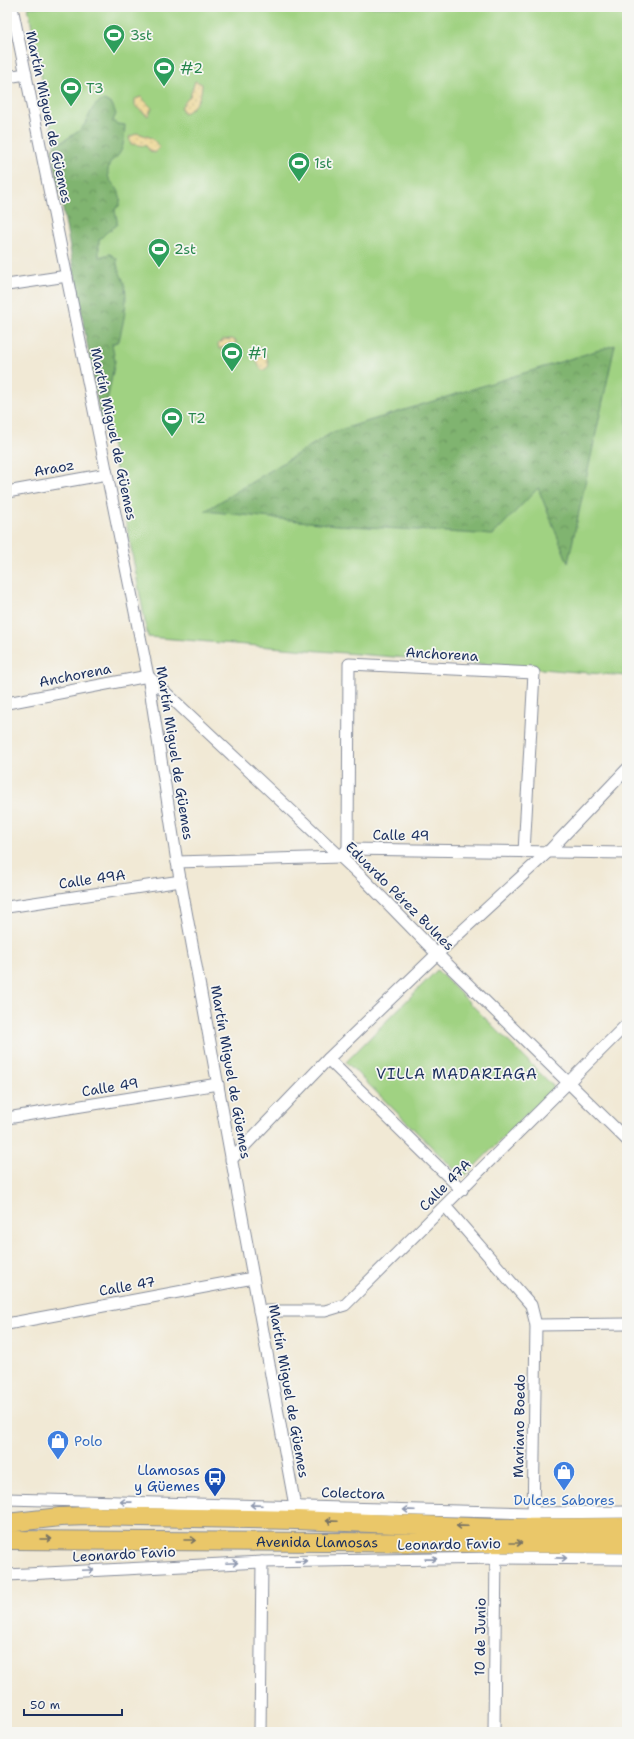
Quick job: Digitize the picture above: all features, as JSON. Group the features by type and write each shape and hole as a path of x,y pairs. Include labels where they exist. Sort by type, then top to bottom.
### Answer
{"highway":[{"name":"Avenida Llamosas","path":"7,1523 60,1517 296,1520 494,1528 533,1521 627,1527"},
{"name":"Avenida Llamosas","path":"7,1540 496,1550 627,1544"}],"street":[{"name":"Martín Miguel de Güemes","path":"12,7 148,676 177,862 295,1506"},
{"path":"7,77 26,74"},
{"path":"7,285 67,276"},
{"name":"Araoz","path":"7,492 107,474"},
{"name":"Anchorena","path":"344,853 348,664 534,673 524,852"},
{"name":"Anchorena","path":"7,703 148,676"},
{"name":"Eduardo Pérez Bulnes","path":"148,676 344,853 437,954 627,1140"},
{"path":"231,1160 328,1059 437,954 548,852 627,769"},
{"name":"Calle 49","path":"177,862 344,853 627,853"},
{"name":"Calle 49A","path":"7,907 181,881"},
{"name":"Calle 47A","path":"259,1311 325,1311 345,1305 627,1024"},
{"path":"328,1059 462,1190"},
{"name":"Calle 49","path":"7,1118 218,1084"},
{"name":"Mariano Boedo","path":"445,1206 531,1305 536,1325 533,1521"},
{"name":"Calle 47","path":"7,1324 253,1278"},
{"path":"536,1325 627,1324"},
{"name":"Colectora","path":"7,1499 295,1506 533,1521 627,1512"},
{"name":"Leonardo Favio","path":"7,1575 496,1550 627,1559"},
{"name":"10 de Junio","path":"494,1732 496,1550"},
{"path":"260,1732 262,1562"}],"green space":[{"path":"28,7 627,7 627,676 148,637"},
{"path":"104,100 112,104 116,114 113,121 117,124 125,125 123,145 119,154 111,161 108,168 109,178 119,191 120,197 119,206 115,209 117,225 99,240 99,257 110,254 117,259 125,286 126,300 125,314 119,341 112,344 115,361 102,427 52,148 81,129 95,105"},
{"path":"615,345 568,563 538,488 493,535 337,525 205,511 333,432"},
{"path":"437,970 554,1087 463,1178 346,1062"}],"sand":[{"path":"195,81 202,84 201,94 194,106 183,114 181,107 190,96"},
{"path":"141,97 152,108 148,116 135,106 135,99"},
{"path":"138,133 152,138 160,147 155,153 150,151 146,146 131,144 129,137"},
{"path":"232,339 236,341 235,345 228,345 219,349 218,344 222,340"},
{"path":"254,347 261,349 266,356 269,366 263,371 251,351"}],"place":[{"name":"3st","path":"114,54"},
{"name":"#2","path":"164,88"},
{"name":"T3","path":"71,108"},
{"name":"1st","path":"299,182"},
{"name":"2st","path":"159,268"},
{"name":"#1","path":"232,372"},
{"name":"T2","path":"172,438"},
{"name":"Polo","path":"58,1460"},
{"name":"Dulces Sabores","path":"564,1492"},
{"name":"Llamosas y Güemes","path":"215,1498"}],"district":[{"name":"VILLA MADARIAGA","path":"457,1074"}]}
